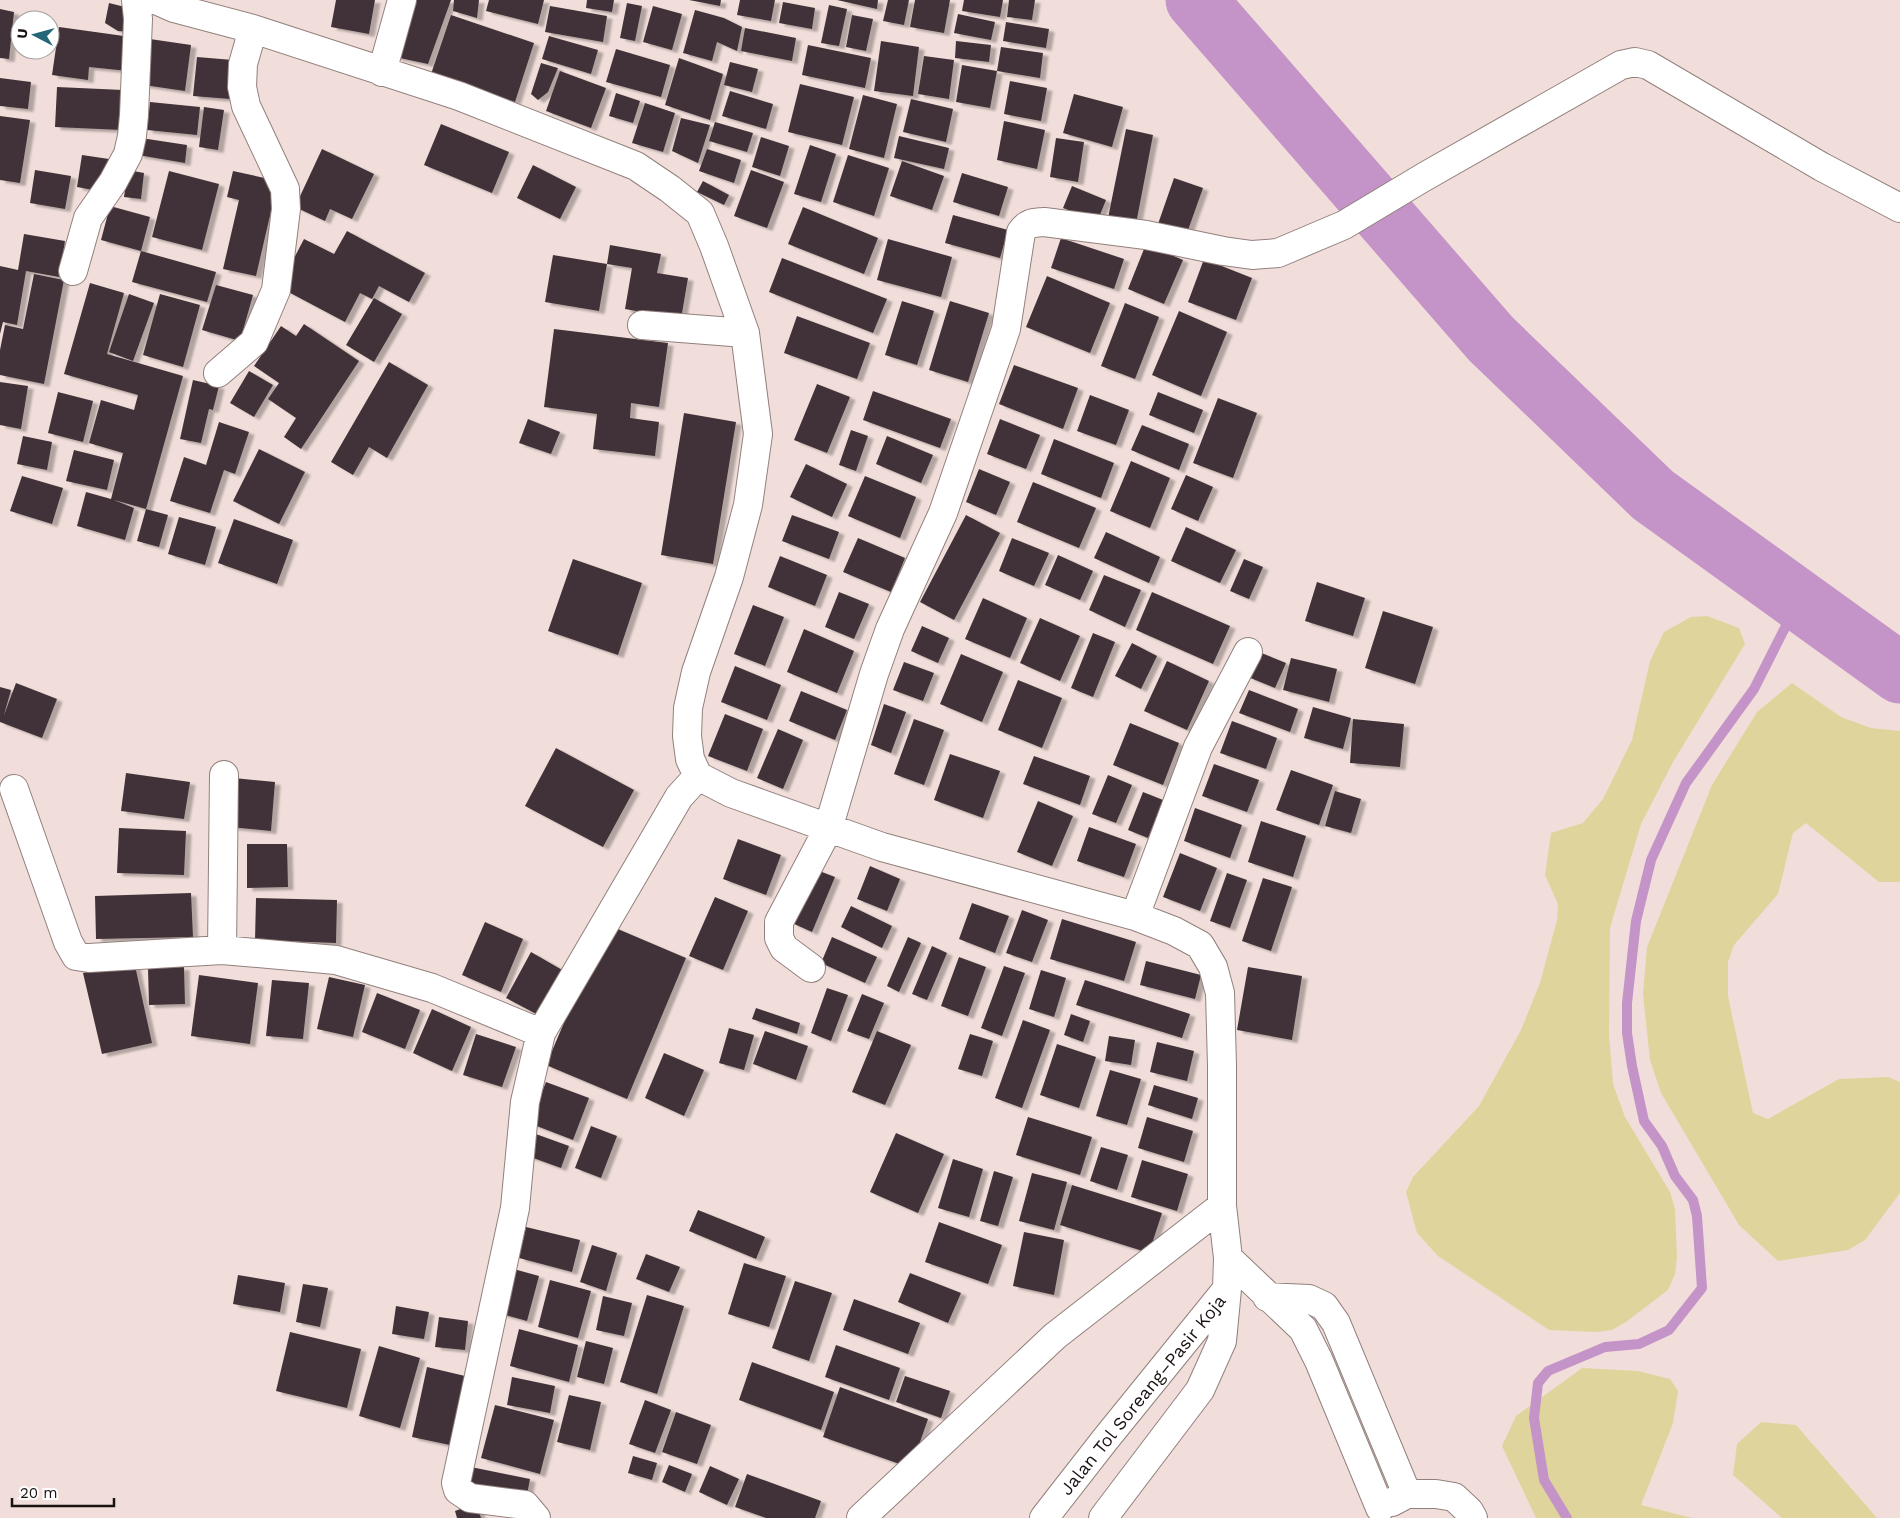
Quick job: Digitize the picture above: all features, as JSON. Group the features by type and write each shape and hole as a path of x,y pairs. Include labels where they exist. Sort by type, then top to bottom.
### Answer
{"street":[{"path":"73,271 88,218 113,182 128,154 134,115 138,19 136,0"},
{"path":"156,0 174,8 253,29 460,96 636,166 670,189 700,213 714,246 745,333 758,434 748,505 729,577 696,672 688,708 687,736 690,759 698,776 731,793 828,829 882,847 1135,916 1174,931 1200,945 1213,967 1220,993 1222,1206 1228,1258 1227,1289"},
{"path":"382,72 402,0"},
{"path":"218,373 254,342 276,290 286,209 285,189 246,106 242,87 243,64 253,29"},
{"path":"811,968 784,948 779,938 779,922 828,829 874,674 890,629 943,513 1006,329 1021,232 1025,226 1030,223 1044,222 1128,233 1252,255 1278,252 1344,225 1424,177 1621,65 1635,62 1648,65 1822,167 1900,208"},
{"path":"642,325 745,333"},
{"path":"1135,916 1198,747 1248,652"},
{"path":"222,950 224,775"},
{"path":"536,1518 525,1506 470,1498 458,1490 456,1483 515,1208 525,1102 541,1033 679,797 698,776"},
{"path":"14,789 68,942 76,956 89,958 222,950 336,960 432,988 541,1033"},
{"path":"861,1518 1054,1336 1222,1206"},
{"path":"1228,1258 1267,1297 1303,1329 1318,1361 1376,1513 1408,1494 1436,1494 1454,1498 1469,1511 1473,1518"},
{"name":"Jalan Tol Soreang–Pasir Koja","path":"1044,1518 1227,1289"},
{"name":"Jalan Tol Soreang–Pasir Koja","path":"1103,1518 1200,1390 1222,1341 1227,1289"},
{"path":"1267,1297 1309,1299 1324,1306 1336,1323 1408,1494"}],"shaded area":[{"path":"1707,616 1739,628 1745,644 1673,762 1641,824 1610,928 1609,1035 1613,1084 1625,1117 1670,1192 1675,1209 1677,1257 1675,1274 1668,1290 1626,1322 1612,1330 1596,1332 1549,1330 1438,1256 1417,1233 1406,1192 1413,1177 1479,1106 1521,1030 1540,983 1557,920 1558,904 1545,875 1551,833 1583,823 1603,799 1632,740 1650,661 1664,632 1691,617"},
{"path":"1792,683 1841,717 1871,728 1900,731 1900,882 1879,882 1806,823 1793,833 1778,894 1734,945 1728,962 1728,996 1753,1113 1768,1119 1839,1079 1888,1077 1900,1082 1900,1193 1865,1240 1848,1250 1778,1261 1739,1225 1661,1093 1650,1060 1643,994 1647,947 1712,785 1757,712"},
{"path":"1582,1368 1638,1371 1670,1379 1678,1391 1673,1423 1641,1505 1692,1518 1536,1518 1502,1446 1516,1416"},
{"path":"1761,1422 1796,1425 1877,1518 1782,1518 1733,1475 1737,1444"}],"building":[{"path":"336,0 375,0 369,34 331,27"},
{"path":"408,0 451,0 428,64 395,57"},
{"path":"454,0 479,0 477,18 453,11"},
{"path":"489,0 544,0 538,24 486,11"},
{"path":"587,0 614,0 612,12 586,8"},
{"path":"689,0 721,0 720,6"},
{"path":"740,0 775,0 771,21 737,15"},
{"path":"837,0 878,0 877,9"},
{"path":"888,0 909,0 904,25 883,21"},
{"path":"915,0 950,0 944,33 910,27"},
{"path":"964,0 1003,0 1000,17 962,11"},
{"path":"1009,0 1035,0 1032,20 1007,17"},
{"path":"783,2 815,8 812,29 779,23"},
{"path":"109,3 133,9 132,32 118,31 105,23"},
{"path":"627,3 642,6 635,41 620,38"},
{"path":"829,5 847,9 839,46 821,43"},
{"path":"550,6 607,16 603,42 545,32"},
{"path":"653,6 682,14 672,50 643,42"},
{"path":"0,9 10,11 10,50 9,59 0,58"},
{"path":"695,10 724,18 742,27 737,51 717,42 712,61 683,53"},
{"path":"958,14 995,22 991,40 954,33"},
{"path":"451,15 534,43 515,102 431,74"},
{"path":"852,15 873,19 866,51 846,47"},
{"path":"1006,22 1049,29 1046,48 1003,41"},
{"path":"60,27 131,37 128,71 89,67 88,80 52,75 54,60 60,60"},
{"path":"745,28 796,38 792,61 741,51"},
{"path":"549,36 598,50 591,74 542,59"},
{"path":"150,39 191,45 185,91 144,85"},
{"path":"881,41 919,47 913,96 874,91"},
{"path":"956,41 991,45 989,62 955,58"},
{"path":"808,45 871,58 865,88 802,75"},
{"path":"1001,47 1043,53 1040,78 997,71"},
{"path":"616,49 670,65 661,97 606,82"},
{"path":"924,56 954,60 949,99 918,94"},
{"path":"197,57 233,60 230,99 193,96"},
{"path":"679,58 723,74 710,120 665,105"},
{"path":"730,62 758,69 752,92 724,85"},
{"path":"541,63 558,68 548,92 538,100 531,94"},
{"path":"962,65 997,71 990,108 956,102"},
{"path":"560,71 606,88 591,128 546,111"},
{"path":"0,78 31,82 28,109 0,106"},
{"path":"1010,81 1047,88 1041,121 1004,114"},
{"path":"800,84 854,97 842,145 788,132"},
{"path":"57,87 123,90 122,130 55,127"},
{"path":"730,91 773,104 766,129 722,116"},
{"path":"616,93 640,101 633,123 609,116"},
{"path":"1074,94 1123,107 1112,147 1063,133"},
{"path":"863,95 897,104 884,158 849,149"},
{"path":"911,99 953,109 946,142 903,132"},
{"path":"150,102 200,107 197,135 147,130"},
{"path":"645,103 675,113 663,152 632,143"},
{"path":"204,107 224,110 218,150 199,147"},
{"path":"0,116 30,120 20,183 0,180"},
{"path":"681,118 710,125 698,163 672,151"},
{"path":"1004,121 1045,130 1037,169 997,160"},
{"path":"715,122 753,133 747,152 709,141"},
{"path":"441,124 509,152 492,193 424,165"},
{"path":"1126,129 1153,135 1136,224 1108,218"},
{"path":"899,136 949,148 944,169 894,158"},
{"path":"761,137 789,146 780,176 752,167"},
{"path":"141,138 187,145 185,163 138,155"},
{"path":"1056,138 1084,142 1078,182 1050,177"},
{"path":"810,145 836,154 821,202 794,194"},
{"path":"322,149 374,174 352,219 330,209 325,221 295,207"},
{"path":"707,149 741,160 734,183 699,171"},
{"path":"82,155 109,159 104,192 77,187"},
{"path":"848,155 889,168 874,216 833,202"},
{"path":"902,161 944,176 932,210 890,196"},
{"path":"533,165 576,187 560,219 517,198"},
{"path":"35,170 71,176 65,209 30,203"},
{"path":"128,170 144,173 141,199 124,197"},
{"path":"751,170 784,182 767,228 734,216"},
{"path":"169,171 219,184 202,250 152,237"},
{"path":"233,171 278,181 256,276 223,269 239,200 227,197"},
{"path":"962,173 1008,187 999,216 953,202"},
{"path":"1174,178 1203,188 1187,233 1158,224"},
{"path":"703,181 729,195 724,205 697,192"},
{"path":"1072,186 1106,200 1097,222 1063,208"},
{"path":"110,206 150,217 141,251 101,240"},
{"path":"803,207 878,238 864,274 788,244"},
{"path":"953,215 1008,230 1000,258 945,243"},
{"path":"347,231 425,273 409,302 379,286 372,299 360,293 345,322 279,287 304,239 334,254"},
{"path":"24,234 65,241 59,277 26,271 17,325 3,322 0,334 0,266 18,270"},
{"path":"1061,238 1124,259 1114,289 1051,268"},
{"path":"888,239 952,257 941,297 877,280"},
{"path":"1146,244 1183,260 1164,304 1128,289"},
{"path":"610,245 661,254 657,273 688,278 681,319 625,309 632,268 607,264"},
{"path":"141,251 216,272 207,302 132,282"},
{"path":"553,255 607,264 599,311 545,302"},
{"path":"782,258 887,299 873,333 769,292"},
{"path":"1204,259 1252,278 1236,320 1188,302"},
{"path":"34,274 64,280 44,384 0,375 0,350 5,325 23,329"},
{"path":"1047,276 1110,303 1090,353 1026,327"},
{"path":"90,283 124,293 107,354 183,376 146,509 114,500 134,508 125,540 77,526 86,492 111,499 123,453 89,443 101,400 134,410 138,395 64,374"},
{"path":"216,285 253,295 240,341 202,330"},
{"path":"129,294 154,303 133,361 109,352"},
{"path":"160,294 200,305 183,367 143,355"},
{"path":"374,298 402,314 374,362 346,345"},
{"path":"902,301 934,311 917,365 885,355"},
{"path":"950,301 989,313 968,382 929,370"},
{"path":"1125,303 1159,317 1135,379 1101,366"},
{"path":"1179,311 1227,332 1201,396 1152,375"},
{"path":"797,316 870,343 857,379 784,353"},
{"path":"304,324 359,361 301,449 284,437 296,418 268,399 279,383 254,366 281,326 296,336"},
{"path":"554,329 668,343 659,407 631,403 630,418 659,422 655,456 593,449 597,414 544,407"},
{"path":"389,362 428,385 387,458 369,447 353,475 331,462"},
{"path":"1014,365 1078,388 1063,429 999,404"},
{"path":"249,371 273,385 254,417 230,403"},
{"path":"193,380 219,386 213,410 209,409 201,443 180,439"},
{"path":"0,382 28,386 21,429 0,425"},
{"path":"817,384 850,397 827,453 794,440"},
{"path":"873,391 951,419 940,448 863,420"},
{"path":"58,392 93,401 83,442 48,433"},
{"path":"1158,392 1203,410 1194,433 1149,415"},
{"path":"1090,395 1129,410 1116,445 1077,431"},
{"path":"1218,398 1257,413 1233,478 1193,463"},
{"path":"684,413 736,422 713,564 661,555"},
{"path":"528,419 560,432 551,454 519,443"},
{"path":"1000,419 1040,435 1026,469 987,454"},
{"path":"219,422 249,432 235,474 224,470 210,513 170,501 184,457 206,465"},
{"path":"1142,425 1189,444 1179,470 1131,450"},
{"path":"851,430 868,436 856,471 839,465"},
{"path":"23,436 52,442 47,470 17,464"},
{"path":"887,436 933,455 921,483 876,464"},
{"path":"1054,439 1114,463 1101,498 1041,474"},
{"path":"259,449 305,472 279,524 233,501"},
{"path":"74,450 114,460 107,490 66,481"},
{"path":"1131,461 1170,478 1150,528 1110,511"},
{"path":"806,464 847,484 832,517 790,497"},
{"path":"979,469 1010,482 996,515 966,502"},
{"path":"1186,475 1213,487 1198,521 1171,509"},
{"path":"22,476 63,488 52,524 10,511"},
{"path":"865,476 916,497 900,538 848,516"},
{"path":"1033,482 1096,508 1079,548 1017,522"},
{"path":"146,509 168,515 159,547 137,541"},
{"path":"792,515 839,532 829,559 782,541"},
{"path":"966,515 1000,533 954,620 920,602"},
{"path":"179,517 216,527 205,565 168,554"},
{"path":"234,519 293,540 277,584 218,563"},
{"path":"1186,527 1236,550 1220,583 1171,561"},
{"path":"1106,532 1160,557 1149,583 1094,558"},
{"path":"858,538 905,558 891,592 843,572"},
{"path":"1012,538 1049,553 1034,586 999,571"},
{"path":"1058,555 1093,571 1080,600 1045,585"},
{"path":"780,556 827,575 815,606 768,587"},
{"path":"573,559 642,583 618,655 548,631"},
{"path":"1244,559 1263,567 1249,599 1230,591"},
{"path":"1104,575 1141,590 1125,627 1089,610"},
{"path":"1317,582 1365,598 1353,636 1305,621"},
{"path":"839,592 869,604 854,639 825,627"},
{"path":"1152,592 1230,626 1213,664 1136,630"},
{"path":"983,598 1027,618 1010,658 965,639"},
{"path":"753,605 784,617 765,666 734,654"},
{"path":"1383,611 1433,627 1415,684 1365,668"},
{"path":"1040,618 1080,636 1060,681 1020,663"},
{"path":"922,626 949,638 938,663 911,651"},
{"path":"804,629 854,651 837,693 787,672"},
{"path":"1093,633 1115,642 1093,697 1071,688"},
{"path":"1132,643 1157,656 1141,689 1115,676"},
{"path":"1259,652 1286,663 1275,688 1248,677"},
{"path":"961,654 1003,672 982,722 940,704"},
{"path":"1291,658 1337,669 1329,702 1283,690"},
{"path":"1167,661 1209,681 1187,730 1144,711"},
{"path":"904,662 934,673 923,701 893,690"},
{"path":"735,666 781,685 767,720 721,702"},
{"path":"1018,680 1062,698 1042,748 998,730"},
{"path":"16,683 57,699 42,738 0,722 0,687 11,690 4,715"},
{"path":"1249,690 1298,709 1290,732 1239,713"},
{"path":"801,691 847,710 835,740 789,721"},
{"path":"884,704 906,712 891,753 871,745"},
{"path":"1313,707 1351,718 1343,749 1304,738"},
{"path":"725,714 763,729 747,771 708,756"},
{"path":"914,719 944,730 924,785 894,774"},
{"path":"1353,719 1404,724 1400,767 1350,763"},
{"path":"1232,721 1277,738 1266,769 1220,753"},
{"path":"1130,723 1179,743 1163,785 1113,765"},
{"path":"778,729 803,740 783,789 757,778"},
{"path":"556,748 634,790 603,847 525,806"},
{"path":"950,754 1000,771 983,818 934,800"},
{"path":"1034,756 1090,776 1080,805 1023,784"},
{"path":"1214,764 1259,780 1247,812 1202,796"},
{"path":"1291,770 1333,785 1319,825 1276,810"},
{"path":"126,773 190,782 184,819 121,811"},
{"path":"1108,775 1132,785 1116,823 1092,814"},
{"path":"234,778 275,782 271,831 230,827"},
{"path":"1335,791 1361,799 1351,833 1325,826"},
{"path":"1143,792 1163,800 1148,838 1128,830"},
{"path":"1038,801 1073,816 1052,866 1017,852"},
{"path":"1195,808 1242,825 1230,858 1184,841"},
{"path":"1261,821 1306,836 1293,877 1248,862"},
{"path":"1089,827 1136,844 1124,877 1077,861"},
{"path":"119,828 186,831 184,875 117,873"},
{"path":"738,839 781,855 766,895 723,879"},
{"path":"247,844 287,844 288,887 247,888"},
{"path":"1180,853 1217,868 1200,911 1163,897"},
{"path":"870,866 900,879 887,911 857,899"},
{"path":"814,869 835,877 812,932 792,923"},
{"path":"1227,873 1247,880 1230,928 1210,921"},
{"path":"1263,878 1292,887 1271,951 1242,941"},
{"path":"191,893 193,937 96,939 95,896"},
{"path":"715,897 748,911 723,970 689,956"},
{"path":"256,898 337,900 336,943 255,940"},
{"path":"972,903 1009,916 995,953 959,939"},
{"path":"851,906 892,926 882,948 841,927"},
{"path":"1022,910 1048,920 1032,962 1006,953"},
{"path":"1062,919 1136,942 1124,981 1050,959"},
{"path":"485,922 523,939 501,992 462,975"},
{"path":"606,924 686,958 627,1099 546,1065"},
{"path":"832,937 877,957 865,983 821,963"},
{"path":"908,937 921,943 899,992 887,986"},
{"path":"932,946 947,953 927,1000 912,994"},
{"path":"531,952 564,971 540,1016 506,998"},
{"path":"959,957 986,967 968,1016 941,1006"},
{"path":"134,961 152,1043 102,1054 83,973"},
{"path":"1146,961 1201,975 1195,999 1140,985"},
{"path":"1004,966 1025,973 1002,1036 981,1028"},
{"path":"184,967 185,1004 149,1005 148,968"},
{"path":"1248,967 1302,976 1292,1040 1237,1030"},
{"path":"1041,970 1066,978 1054,1017 1029,1009"},
{"path":"199,975 258,983 250,1044 191,1036"},
{"path":"329,977 365,985 353,1037 317,1029"},
{"path":"272,980 309,983 303,1039 266,1036"},
{"path":"1085,980 1190,1014 1182,1038 1076,1005"},
{"path":"827,988 848,995 831,1041 811,1033"},
{"path":"377,993 420,1010 405,1049 362,1032"},
{"path":"862,994 884,1003 869,1039 847,1031"},
{"path":"756,1008 800,1023 797,1034 752,1019"},
{"path":"432,1009 471,1027 452,1071 413,1053"},
{"path":"1071,1014 1090,1021 1083,1042 1064,1035"},
{"path":"1023,1020 1050,1030 1022,1108 995,1098"},
{"path":"729,1028 754,1035 744,1070 719,1063"},
{"path":"765,1031 808,1046 796,1080 753,1064"},
{"path":"877,1031 911,1045 885,1105 852,1092"},
{"path":"476,1034 516,1047 502,1087 463,1075"},
{"path":"970,1034 993,1041 982,1076 958,1069"},
{"path":"1109,1036 1135,1040 1131,1065 1105,1061"},
{"path":"1157,1042 1194,1051 1187,1081 1150,1072"},
{"path":"1057,1044 1096,1057 1079,1108 1040,1095"},
{"path":"664,1053 704,1070 684,1116 645,1098"},
{"path":"1110,1070 1141,1079 1127,1125 1096,1116"},
{"path":"546,1082 589,1098 573,1140 529,1123"},
{"path":"1154,1085 1198,1098 1192,1119 1148,1105"},
{"path":"1028,1117 1092,1137 1080,1175 1016,1155"},
{"path":"1147,1117 1193,1131 1184,1162 1138,1148"},
{"path":"591,1126 617,1136 601,1178 575,1168"},
{"path":"533,1133 569,1146 561,1168 525,1155"},
{"path":"896,1133 944,1154 918,1213 870,1192"},
{"path":"1101,1147 1128,1155 1117,1190 1090,1181"},
{"path":"953,1159 983,1169 969,1217 938,1208"},
{"path":"1142,1160 1188,1174 1177,1211 1131,1197"},
{"path":"994,1171 1013,1177 998,1226 980,1221"},
{"path":"1032,1173 1067,1182 1054,1230 1019,1221"},
{"path":"1072,1185 1162,1213 1149,1253 1060,1225"},
{"path":"698,1210 765,1237 756,1259 689,1231"},
{"path":"939,1222 1002,1245 988,1284 925,1262"},
{"path":"526,1227 580,1240 572,1272 519,1258"},
{"path":"1024,1232 1064,1240 1054,1295 1013,1286"},
{"path":"592,1245 617,1253 606,1291 580,1282"},
{"path":"646,1254 680,1267 669,1292 636,1279"},
{"path":"744,1263 786,1276 769,1327 728,1314"},
{"path":"510,1268 539,1276 527,1321 498,1313"},
{"path":"910,1273 961,1293 948,1323 898,1302"},
{"path":"238,1275 285,1283 280,1312 233,1304"},
{"path":"550,1280 591,1291 578,1338 538,1327"},
{"path":"795,1281 832,1293 809,1361 772,1348"},
{"path":"303,1284 328,1288 320,1327 296,1322"},
{"path":"647,1295 684,1306 657,1394 620,1382"},
{"path":"603,1296 632,1303 624,1336 596,1330"},
{"path":"854,1299 920,1323 908,1354 843,1330"},
{"path":"396,1306 429,1312 424,1339 392,1334"},
{"path":"439,1317 468,1321 465,1350 435,1347"},
{"path":"519,1329 578,1345 569,1382 510,1366"},
{"path":"290,1332 361,1349 347,1408 276,1391"},
{"path":"586,1341 613,1348 604,1384 577,1377"},
{"path":"836,1345 900,1368 889,1400 825,1377"},
{"path":"379,1346 420,1358 400,1428 359,1416"},
{"path":"752,1362 834,1392 821,1430 739,1400"},
{"path":"427,1367 465,1376 450,1445 412,1437"},
{"path":"905,1376 950,1391 941,1418 896,1402"},
{"path":"512,1377 555,1386 550,1413 507,1405"},
{"path":"840,1387 928,1419 911,1468 823,1437"},
{"path":"569,1395 601,1402 590,1450 557,1442"},
{"path":"645,1400 671,1410 655,1453 629,1444"},
{"path":"495,1405 554,1420 540,1474 481,1458"},
{"path":"676,1412 711,1425 697,1464 662,1452"},
{"path":"633,1456 657,1463 652,1480 628,1473"},
{"path":"669,1465 692,1474 685,1492 662,1482"},
{"path":"710,1466 739,1479 727,1505 699,1492"},
{"path":"471,1467 530,1479 526,1500 467,1489"},
{"path":"747,1474 821,1501 815,1518 766,1518 735,1507"},
{"path":"476,1503 481,1518 457,1518 455,1511"}],"waterway":[{"path":"1196,0 1491,339 1653,495 1900,673"},
{"path":"1567,1518 1544,1480 1534,1418 1538,1383 1548,1371 1605,1347 1639,1344 1669,1330 1702,1288 1697,1216 1693,1200 1675,1176 1662,1146 1644,1121 1627,1033 1627,1003 1636,921 1651,860 1686,783 1754,689 1799,600"}]}
